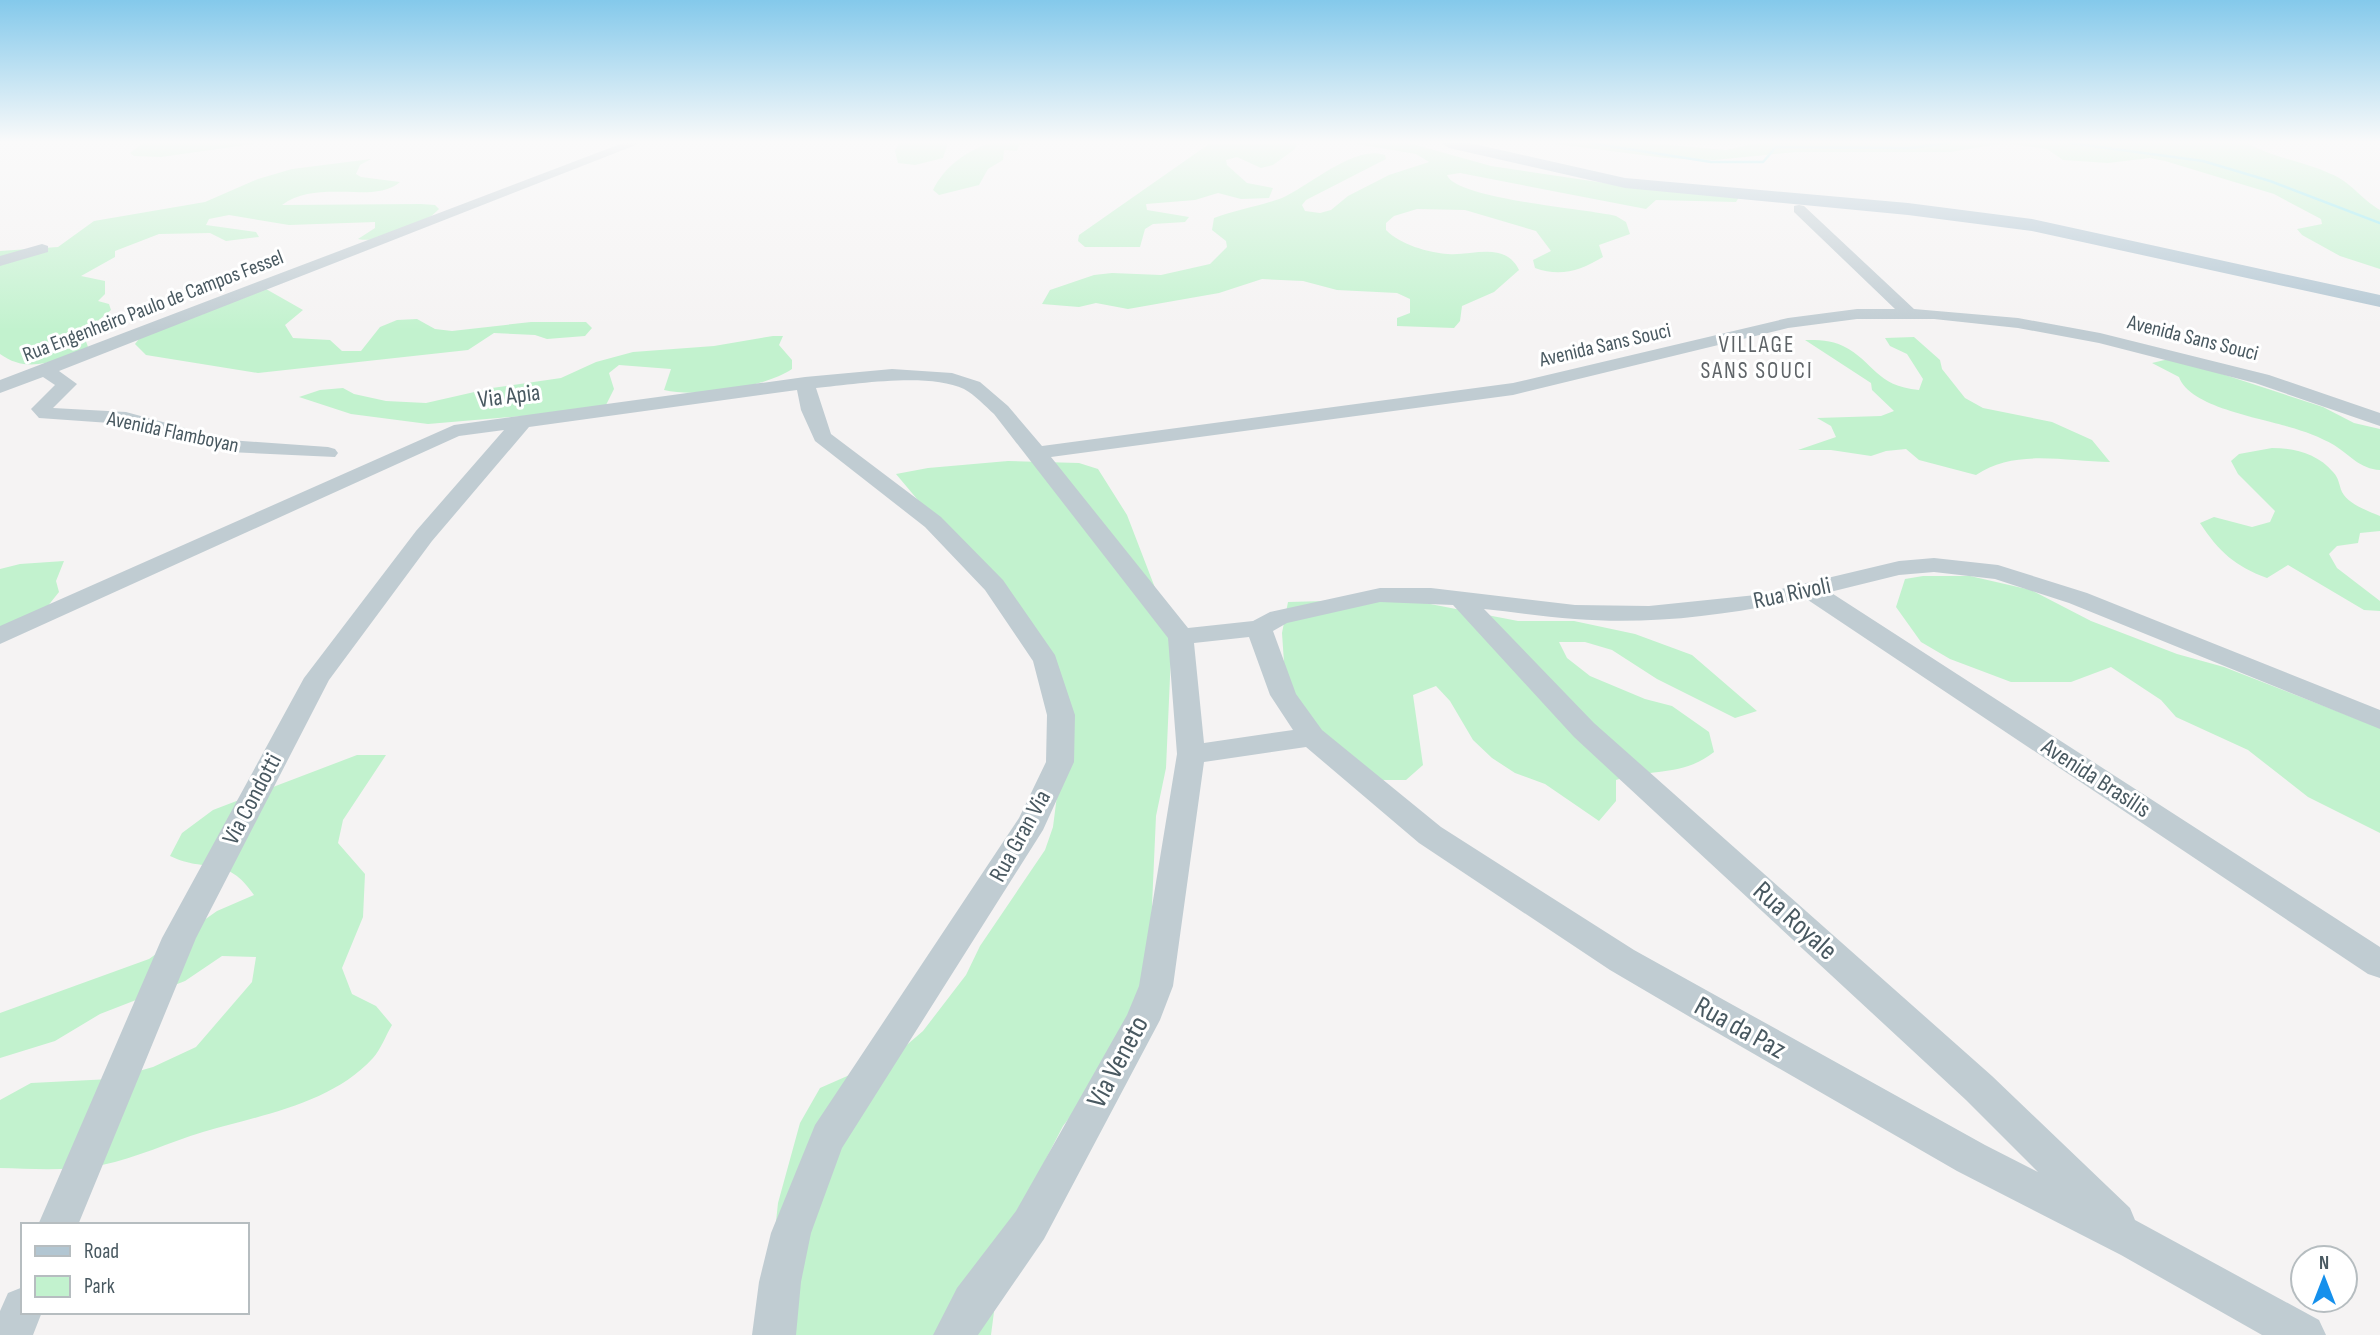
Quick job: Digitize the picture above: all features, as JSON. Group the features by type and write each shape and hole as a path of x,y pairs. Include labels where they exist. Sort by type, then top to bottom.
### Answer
{"main road":[{"path":"1851,205 2003,220 2380,299"}],"street":[{"name":"Rua Engenheiro Paulo de Campos Fessel","path":"0,387 473,205"},
{"path":"1799,209 1910,314"},
{"path":"0,261 41,249"},
{"name":"Avenida Sans Souci","path":"1037,453 1513,389 1821,317 1910,314 2018,323 2126,344 2275,383 2380,420"},
{"name":"Avenida Flamboyan","path":"46,371 67,384 41,409 46,414 126,418 229,446 328,453"},
{"name":"Via Apia","path":"0,636 443,434 470,427 805,383 901,375 952,379 974,386 1001,410 1037,453"},
{"name":"Rua Gran Via","path":"774,1335 785,1249 808,1180 828,1137 1032,821 1060,762 1062,738 1062,715 1054,686 1046,661 1031,636 994,585 933,522 822,437 811,410 805,383"},
{"name":"Via Condotti","path":"59,1223 179,938 317,678 424,536 524,420"},
{"path":"1037,453 1181,636"},
{"name":"Rua Rivoli","path":"1181,636 1259,628 1279,617 1380,595 1404,593 1575,612 1649,613 1756,602 1812,591 1899,568 1934,565 1998,572 2078,598 2380,720"},
{"name":"Avenida Brasilis","path":"1812,591 2380,964"},
{"name":"Rua Royale","path":"1460,598 1584,730 1979,1088 2134,1241"},
{"name":"Rua da Paz","path":"1259,628 1283,695 1312,737 1430,835 1622,960 1971,1158 2134,1241 2304,1335"},
{"name":"Via Veneto","path":"955,1335 972,1303 1030,1225 1142,1020 1156,986 1191,754 1181,636"},
{"path":"1191,754 1312,737"},
{"path":"11,1335 21,1312"}],"green space":[{"path":"186,205 435,205 439,209 423,222 402,232 368,240 358,239 375,228 375,222 289,225 229,215 209,219 206,225 256,232 259,237 226,241 210,233 159,234 115,251 115,257 81,276 105,281 105,294 98,301 109,304 111,310 83,333 88,347 55,360 33,364 22,364 0,354 0,251 58,247 94,221"},
{"path":"1121,205 1146,205 1147,210 1189,217 1185,222 1153,224 1145,229 1140,247 1085,247 1078,241 1079,235"},
{"path":"1257,205 1302,205 1305,211 1320,213 1337,205 1546,205 1616,216 1626,222 1630,234 1599,245 1603,257 1594,262 1570,271 1553,272 1535,268 1533,260 1551,251 1536,231 1465,210 1417,209 1394,216 1386,223 1386,230 1406,243 1440,253 1497,253 1513,261 1519,270 1494,292 1462,306 1460,321 1454,328 1397,326 1397,318 1410,313 1410,299 1397,293 1337,290 1303,281 1262,279 1219,293 1128,309 1096,303 1079,307 1042,304 1050,290 1094,275 1161,275 1210,264 1227,247 1226,241 1212,230 1214,218"},
{"path":"1627,205 1650,205 1646,209"},
{"path":"2295,205 2374,205 2380,210 2380,269 2340,256 2302,235 2297,229 2322,224 2321,219"},
{"path":"266,289 303,310 285,325 293,338 330,340 342,351 361,351 380,327 397,320 417,319 435,329 452,331 531,322 586,322 592,328 585,336 547,339 535,335 494,333 468,350 258,373 146,355 135,344 142,335"},
{"path":"783,336 779,345 792,360 792,369 780,376 730,390 678,392 664,390 671,369 619,365 609,373 614,389 604,409 428,424 351,414 299,397 320,390 343,388 354,394 386,401 426,403 492,388 561,378 596,362 633,352 714,346"},
{"path":"1914,337 1940,360 1942,369 1965,398 1983,408 2052,422 2092,440 2110,462 2024,459 1991,467 1976,475 1919,460 1906,449 1871,456 1831,450 1798,450 1836,437 1831,426 1817,418 1881,416 1894,411 1872,390 1871,383 1805,340 1829,341 1843,346 1854,352 1884,379 1904,388 1919,390 1923,379 1907,354 1890,346 1885,338"},
{"path":"2173,358 2323,407 2354,423 2380,429 2380,470 2361,464 2334,445 2312,434 2227,410 2196,396 2185,387 2179,377 2152,363"},
{"path":"2272,448 2289,449 2313,456 2335,474 2342,492 2349,500 2380,516 2380,531 2360,533 2358,543 2337,546 2329,554 2337,568 2380,601 2380,611 2364,610 2288,565 2267,578 2256,573 2229,557 2200,523 2214,517 2252,527 2270,522 2275,511 2238,474 2231,461 2239,454"},
{"path":"1008,461 1079,463 1098,469 1127,515 1172,632 1166,768 1156,816 1147,1018 1063,1126 1003,1242 991,1335 764,1335 778,1203 800,1123 820,1088 895,1055 923,1031 966,975 980,946 1045,850 1053,827 1067,717 1044,662 959,549 896,474 928,468"},
{"path":"64,561 56,581 59,592 47,607 0,635 0,569 20,564"},
{"path":"1923,576 1970,576 2031,590 2091,621 2177,654 2224,667 2380,728 2380,833 2308,797 2248,750 2176,717 2161,700 2111,667 2071,682 2011,682 1950,659 1921,642 1896,607 1905,579"},
{"path":"1363,600 1425,603 1518,621 1574,621 1635,634 1692,655 1757,711 1735,718 1657,679 1612,650 1585,642 1559,642 1567,658 1590,676 1645,699 1672,706 1709,732 1714,752 1679,769 1616,780 1616,801 1599,821 1545,784 1515,773 1492,758 1473,740 1450,701 1436,686 1413,695 1423,765 1406,780 1372,780 1327,751 1285,677 1282,633 1288,602"},
{"path":"357,755 386,755 343,820 338,843 365,874 363,917 342,968 352,994 376,1006 392,1025 373,1058 337,1087 294,1106 190,1136 128,1158 76,1168 0,1168 0,1100 31,1083 111,1079 153,1067 196,1047 252,982 256,957 222,956 185,981 100,1014 55,1041 0,1058 0,1013 149,959 217,911 254,895 244,882 225,869 170,856 182,833 213,810"}],"waterway":[{"path":"2334,205 2380,223"}],"district":[{"name":"VILLAGE SANS SOUCI","path":"1757,358"}]}
